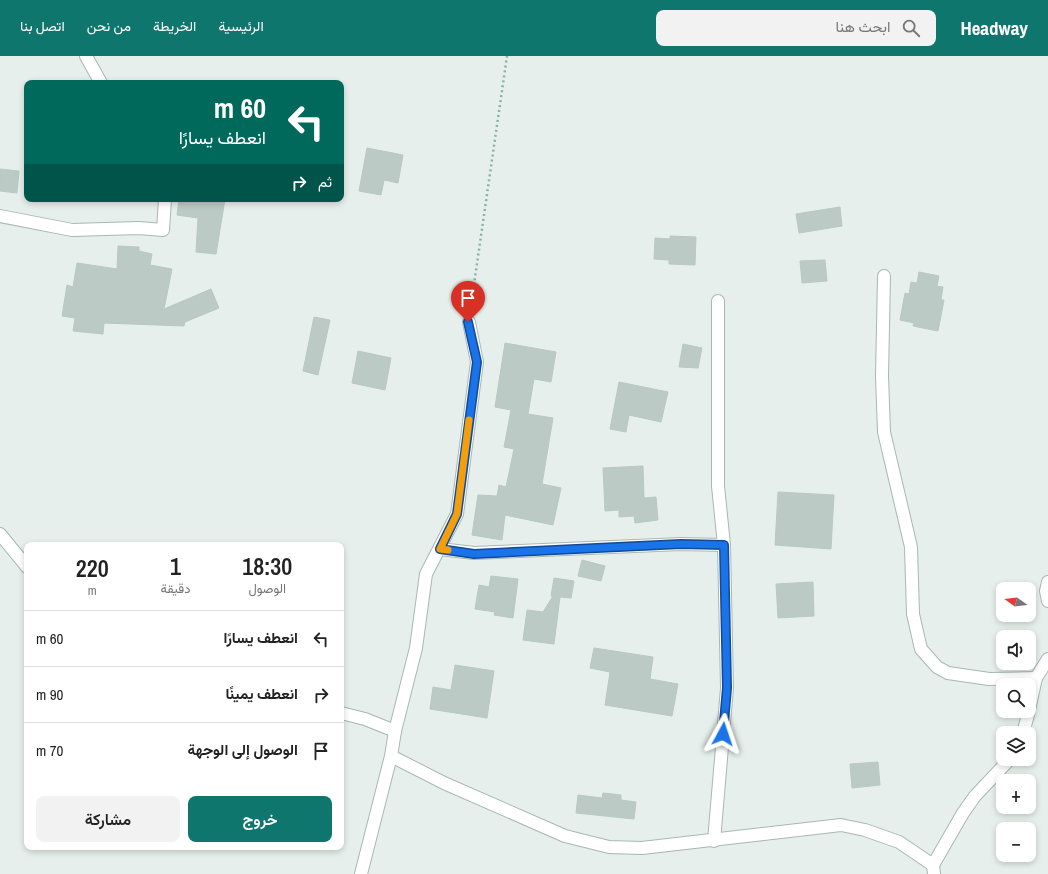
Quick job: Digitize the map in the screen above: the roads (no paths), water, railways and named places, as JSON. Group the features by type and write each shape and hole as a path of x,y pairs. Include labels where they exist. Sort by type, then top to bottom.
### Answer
{"street":[{"path":"86,56 99,80"},
{"path":"0,216 72,230 139,228 163,230 165,202"},
{"path":"884,276 882,376 884,432 911,547 913,614 921,649 937,667 948,673 996,678"},
{"path":"714,841 727,688 724,545 718,486 718,301"},
{"path":"361,874 391,756 395,731 416,648 426,574 457,514 477,362 468,322"},
{"path":"0,534 24,563"},
{"path":"440,549 474,554 681,544 724,545"},
{"path":"1048,582 1046,591 1048,602"},
{"path":"1036,678 1048,659"},
{"path":"344,714 365,719 395,731"},
{"path":"391,756 444,783 564,836 609,847 642,848 714,841 841,825 865,830 899,842 934,870 963,813 975,796 1003,766"}]}
